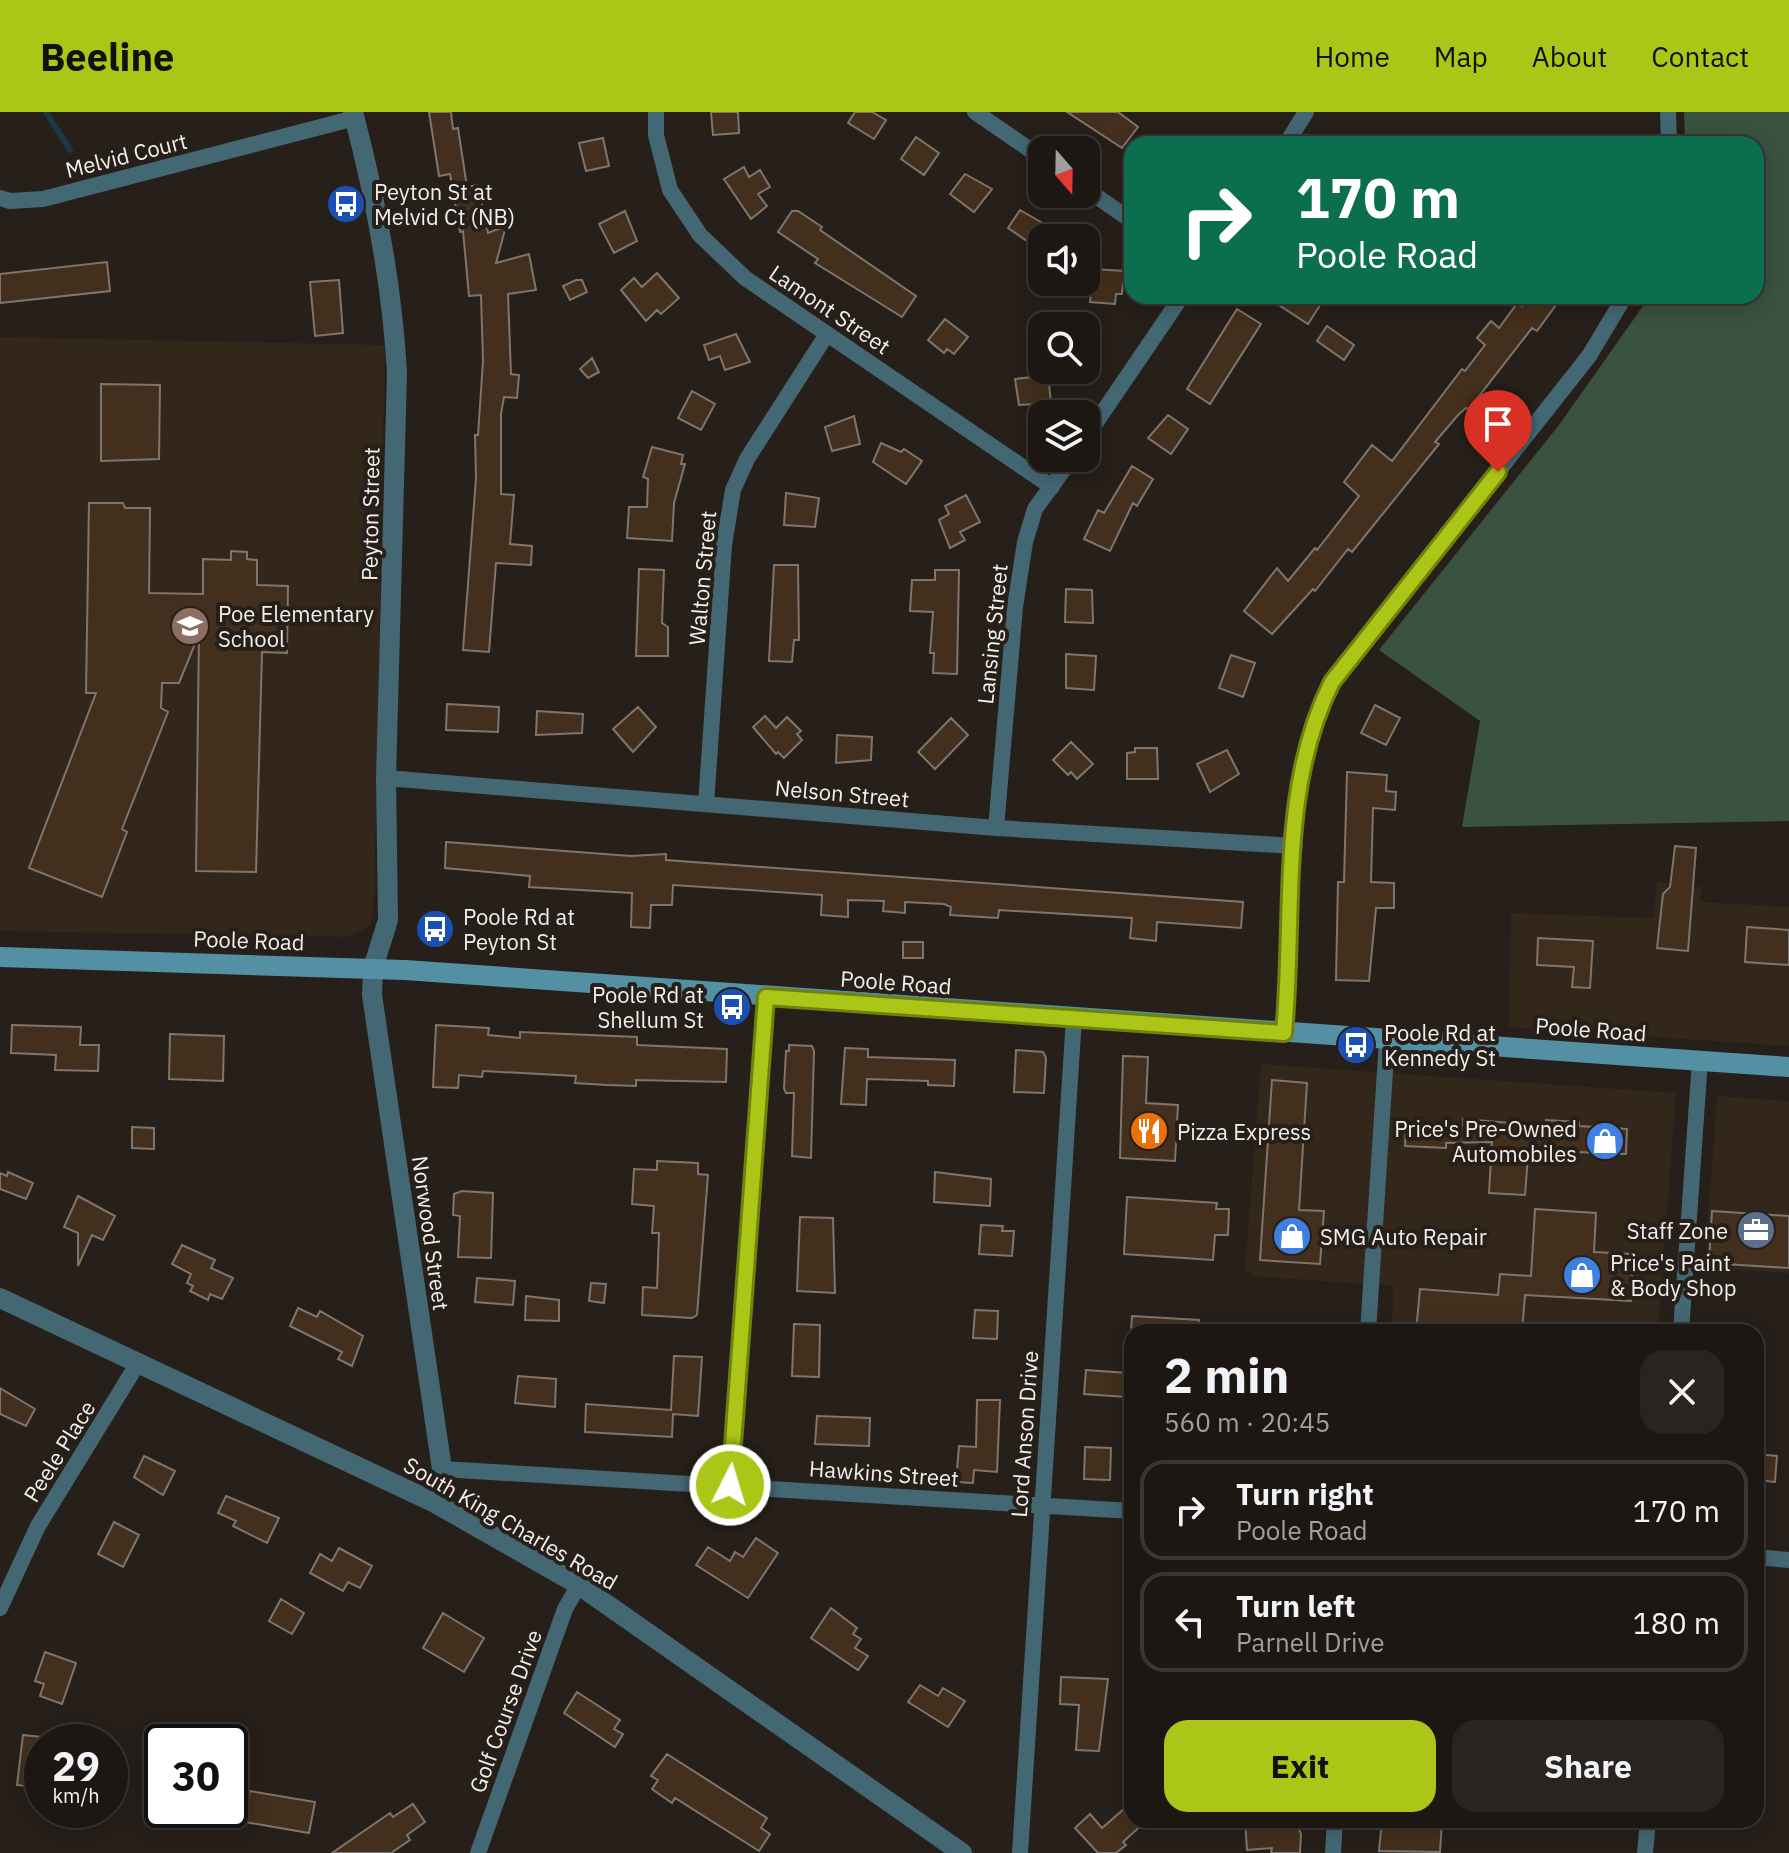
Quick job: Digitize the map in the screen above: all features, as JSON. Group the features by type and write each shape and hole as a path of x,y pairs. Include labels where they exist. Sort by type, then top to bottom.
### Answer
{"main road":[{"name":"Poole Road","path":"0,957 373,968 1789,1067"}],"street":[{"name":"Lamont Street","path":"656,112 656,135 670,190 700,235 745,278 1052,487"},
{"path":"975,112 1028,148"},
{"path":"1291,136 1306,112"},
{"path":"1668,112 1669,136"},
{"name":"Melvid Court","path":"0,198 10,201 43,199 354,115"},
{"name":"Peyton Street","path":"354,115 382,228 394,313 397,373 386,778 388,920 373,968"},
{"path":"1100,199 1124,215"},
{"path":"1100,416 1177,304"},
{"path":"1284,1033 1301,766 1313,720 1332,682 1589,356 1620,304"},
{"name":"Walton Street","path":"706,804 724,545 733,490 747,459 827,334"},
{"name":"Lansing Street","path":"996,828 1015,607 1023,555 1035,509 1062,472"},
{"name":"Nelson Street","path":"386,778 996,828 1295,846"},
{"name":"Norwood Street","path":"373,968 373,1005 442,1469 435,1503"},
{"path":"730,1485 766,997"},
{"name":"Lord Anson Drive","path":"1020,1853 1074,1018"},
{"path":"1369,1324 1387,1040"},
{"path":"1682,1324 1700,1060"},
{"name":"South King Charles Road","path":"0,1298 435,1503 579,1585 962,1853"},
{"name":"Peele Place","path":"0,1608 38,1526 138,1363"},
{"name":"Hawkins Street","path":"442,1469 1124,1510"},
{"path":"1764,1558 1789,1560"},
{"name":"Golf Course Drive","path":"478,1853 565,1609 579,1585"},
{"path":"1333,1853 1335,1828"},
{"path":"1645,1853 1647,1828"}],"shaded area":[{"name":"Poe Elementary School","path":"0,337 385,345 374,908 370,926 349,937 0,931"},
{"path":"1657,882 1701,887 1700,902 1789,907 1789,1046 1509,1027 1511,913 1653,918"},
{"path":"1261,1064 1676,1093 1659,1324 1392,1324 1394,1286 1253,1276 1245,1269"},
{"path":"1717,1096 1789,1101 1789,1273 1707,1268"}],"green space":[{"path":"1684,112 1789,112 1789,821 1462,827 1480,721 1379,650 1559,425 1644,304 1764,304 1764,136 1685,136"}],"building":[{"path":"429,112 451,112 453,129 458,128 467,187 478,185 488,233 506,226 496,263 529,254 536,290 508,294 511,374 519,375 517,398 504,397 501,414 501,494 514,495 510,544 532,546 531,565 496,563 489,652 463,650 476,478 475,435 478,435 483,361 481,295 469,296 463,231 460,232 450,174 439,176"},
{"path":"711,112 738,112 739,133 713,135"},
{"path":"855,112 872,112 886,120 874,139 848,123"},
{"path":"1067,112 1118,112 1138,127 1131,136 1124,136 1122,148"},
{"path":"916,137 939,153 924,175 901,159"},
{"path":"603,138 609,166 586,171 579,143"},
{"path":"744,167 749,177 760,170 770,187 758,194 767,206 751,219 724,179"},
{"path":"965,174 992,189 974,212 950,194"},
{"path":"1020,210 1044,224 1028,224 1028,242 1008,228"},
{"path":"625,211 637,241 614,253 599,224"},
{"path":"792,211 798,211 822,227 820,230 916,296 902,317 815,263 818,259 778,232"},
{"path":"107,262 110,291 0,303 0,274"},
{"path":"1100,269 1124,271 1122,294 1116,294 1115,304 1090,302 1091,296 1100,296"},
{"path":"657,273 679,298 661,314 657,310 646,321 621,290 634,278 642,287"},
{"path":"339,280 343,333 315,336 310,282"},
{"path":"582,280 587,292 570,300 563,286"},
{"path":"1277,304 1321,304 1308,324"},
{"path":"1517,304 1556,305 1537,331 1532,328 1469,409 1458,415 1435,442 1439,444 1352,552 1348,549 1315,591 1313,589 1272,634 1244,611 1277,568 1288,581 1359,496 1344,482 1372,445 1392,461 1462,369 1465,371 1485,345 1477,338 1491,321 1499,328"},
{"path":"1237,309 1261,324 1210,404 1187,389"},
{"path":"945,319 968,337 954,354 947,349 944,353 928,340"},
{"path":"1327,326 1354,345 1344,360 1317,341"},
{"path":"736,334 750,362 725,370 720,356 709,360 704,345"},
{"path":"592,358 599,372 588,378 580,369"},
{"path":"1028,377 1028,384 1049,384 1051,400 1028,400 1028,404 1019,405 1015,379"},
{"path":"101,384 160,385 159,459 101,461"},
{"path":"692,391 715,404 701,430 678,418"},
{"path":"1168,415 1188,429 1171,454 1148,438"},
{"path":"854,416 860,444 832,451 825,427"},
{"path":"881,443 901,452 904,449 922,461 906,484 873,462"},
{"path":"652,447 683,455 681,464 685,464 674,503 672,541 627,538 629,507 647,507 648,479 643,477"},
{"path":"1132,466 1153,479 1137,506 1133,503 1110,551 1084,539 1098,510 1104,513"},
{"path":"786,493 819,498 815,527 784,525"},
{"path":"966,495 980,522 960,532 965,540 950,548 939,520 949,514 945,506"},
{"path":"89,503 123,503 125,508 150,508 149,593 203,594 203,559 231,560 231,551 247,552 247,559 257,560 257,585 288,586 287,653 262,652 256,872 196,871 199,634 179,683 162,683 161,708 168,712 122,829 127,832 102,897 29,868 96,693 86,693"},
{"path":"774,565 798,565 799,640 794,640 792,662 769,661"},
{"path":"639,569 664,570 662,623 668,627 668,656 636,656"},
{"path":"935,570 959,570 957,674 933,673 934,653 930,653 933,612 910,611 912,580 935,580"},
{"path":"1066,589 1092,590 1093,623 1065,622"},
{"path":"1066,654 1096,656 1094,690 1066,688"},
{"path":"1231,655 1255,663 1243,697 1219,688"},
{"path":"447,704 499,707 498,732 446,730"},
{"path":"1375,705 1400,718 1386,745 1361,733"},
{"path":"638,707 656,727 633,752 613,729"},
{"path":"537,711 583,714 582,733 536,735"},
{"path":"765,716 776,728 787,717 801,731 797,734 802,740 784,758 778,752 776,754 753,727"},
{"path":"951,718 968,735 935,769 918,752"},
{"path":"837,735 872,737 871,760 836,763"},
{"path":"1071,742 1093,764 1077,779 1071,772 1068,775 1053,760"},
{"path":"1135,748 1157,748 1158,779 1127,779 1127,753 1135,752"},
{"path":"1227,750 1239,774 1210,792 1197,764"},
{"path":"1347,772 1387,775 1386,791 1396,792 1395,810 1373,808 1371,882 1394,883 1394,908 1376,908 1369,981 1336,980 1338,882 1344,882"},
{"path":"446,842 631,856 666,854 666,860 1243,902 1241,928 1157,922 1156,941 1130,938 1132,918 999,910 998,918 950,915 951,907 944,904 905,902 905,913 883,911 884,901 848,900 848,917 821,915 822,895 673,885 672,905 651,905 650,928 631,927 632,893 529,887 530,876 445,868"},
{"path":"1675,846 1696,848 1688,951 1657,948 1663,894 1670,887"},
{"path":"1747,927 1789,930 1789,965 1745,962"},
{"path":"1538,938 1593,941 1590,988 1572,987 1574,967 1537,965"},
{"path":"903,942 923,942 923,958 903,958"},
{"path":"12,1025 81,1027 80,1045 99,1045 98,1071 55,1070 56,1055 11,1053"},
{"path":"436,1025 489,1028 488,1035 520,1038 520,1032 637,1037 637,1045 727,1049 726,1082 636,1080 636,1086 607,1085 575,1083 576,1076 483,1071 482,1077 459,1075 458,1088 433,1087"},
{"path":"170,1034 224,1036 223,1081 169,1079"},
{"path":"789,1045 812,1046 814,1051 811,1158 792,1156 794,1093 786,1093 784,1088"},
{"path":"845,1048 868,1049 868,1057 955,1060 954,1086 928,1085 928,1081 867,1079 866,1105 841,1104"},
{"path":"1016,1050 1043,1052 1046,1058 1044,1093 1014,1092"},
{"name":"Pizza Express","path":"1123,1056 1148,1057 1146,1103 1178,1105 1175,1161 1120,1158"},
{"path":"1272,1080 1307,1083 1299,1210 1324,1211 1320,1264 1260,1260"},
{"path":"1463,1119 1546,1126 1546,1120 1579,1122 1579,1126 1627,1129 1626,1154 1577,1152 1577,1158 1528,1156 1525,1195 1489,1193 1492,1142 1446,1143 1446,1148 1405,1146 1406,1124 1463,1126"},
{"path":"132,1127 154,1128 154,1149 132,1148"},
{"path":"657,1161 698,1163 698,1174 708,1175 697,1315 692,1318 642,1315 643,1287 657,1288 659,1233 652,1233 654,1206 632,1204 634,1169 657,1170"},
{"path":"8,1172 33,1183 26,1199 0,1189 0,1173 7,1176"},
{"path":"935,1172 991,1179 990,1206 934,1202"},
{"path":"462,1191 493,1193 491,1258 458,1257 460,1216 453,1215 454,1194"},
{"path":"78,1196 115,1216 103,1240 92,1235 78,1266 78,1233 64,1227"},
{"path":"1127,1197 1217,1203 1216,1209 1229,1209 1228,1235 1215,1235 1213,1260 1124,1254"},
{"name":"Price's Paint & Body Shop","path":"1535,1209 1596,1213 1594,1252 1633,1254 1631,1301 1525,1295 1523,1324 1417,1324 1420,1289 1498,1295 1500,1274 1531,1276"},
{"path":"1712,1211 1789,1216 1789,1268 1709,1263"},
{"path":"800,1217 833,1218 835,1293 797,1291"},
{"path":"981,1225 1003,1226 1002,1231 1014,1231 1012,1256 979,1254"},
{"path":"182,1245 215,1260 211,1268 233,1278 222,1299 210,1294 208,1300 190,1291 193,1286 187,1283 191,1274 172,1264"},
{"path":"477,1278 515,1281 513,1305 475,1302"},
{"path":"591,1283 606,1284 604,1303 589,1301"},
{"path":"526,1296 559,1300 559,1321 525,1320"},
{"path":"298,1308 317,1317 320,1311 363,1336 352,1366 338,1359 342,1352 290,1326"},
{"path":"975,1310 998,1311 997,1339 973,1338"},
{"path":"1132,1316 1199,1320 1199,1324 1132,1324"},
{"path":"794,1324 820,1325 819,1377 792,1376"},
{"path":"674,1356 702,1357 698,1416 673,1414 672,1437 585,1432 586,1404 671,1410"},
{"path":"1086,1370 1124,1373 1124,1397 1084,1394"},
{"path":"518,1376 556,1379 555,1407 515,1403"},
{"path":"0,1388 35,1409 26,1426 0,1414"},
{"path":"977,1400 1000,1400 997,1472 974,1470 973,1483 956,1482 959,1446 976,1447"},
{"path":"817,1416 870,1418 869,1446 815,1444"},
{"path":"1085,1447 1111,1448 1110,1480 1084,1479"},
{"path":"1764,1455 1777,1456 1775,1482 1764,1481"},
{"path":"144,1456 175,1471 163,1495 134,1477"},
{"path":"226,1496 279,1518 267,1543 233,1526 236,1521 218,1513"},
{"path":"114,1522 139,1535 123,1567 98,1554"},
{"path":"756,1538 778,1553 748,1598 696,1565 708,1547 730,1561 735,1552 743,1557"},
{"path":"339,1548 372,1566 360,1588 348,1582 343,1591 310,1573 320,1554 332,1561"},
{"path":"281,1599 304,1613 292,1634 269,1621"},
{"path":"831,1608 857,1628 853,1634 861,1639 855,1648 868,1656 858,1670 811,1638"},
{"path":"443,1613 484,1638 464,1672 423,1648"},
{"path":"45,1652 76,1663 62,1704 40,1696 44,1684 35,1681"},
{"path":"1061,1677 1108,1679 1099,1751 1076,1750 1079,1705 1060,1704"},
{"path":"920,1685 938,1696 943,1688 965,1701 948,1727 908,1702"},
{"path":"577,1692 620,1720 614,1729 623,1734 615,1747 564,1713"},
{"path":"23,1735 24,1735 24,1786 17,1785"},
{"path":"667,1754 767,1818 761,1828 770,1834 759,1851 675,1798 672,1803 652,1789 658,1780 651,1776"},
{"path":"250,1791 315,1802 309,1833 248,1823"},
{"path":"413,1804 425,1822 407,1835 410,1840 391,1853 332,1853 390,1813 393,1817"},
{"path":"1124,1809 1124,1828 1138,1828 1116,1853 1098,1853 1075,1828 1090,1814 1102,1828"},
{"path":"1246,1828 1298,1828 1301,1834 1300,1853 1271,1853 1272,1848 1247,1850"},
{"path":"1381,1828 1442,1828 1440,1852 1379,1851"}],"waterway":[{"path":"46,112 70,150"}],"place":[{"name":"Peyton St at Melvid Ct (NB)","path":"346,204"},
{"name":"Poe Elementary School","path":"190,626"},
{"name":"Poole Rd at Peyton St","path":"435,929"},
{"name":"Poole Rd at Shellum St","path":"732,1007"},
{"name":"Poole Rd at Kennedy St","path":"1356,1045"},
{"name":"Pizza Express","path":"1149,1131"},
{"name":"Price's Pre-Owned Automobiles","path":"1605,1141"},
{"name":"Staff Zone","path":"1756,1230"},
{"name":"SMG Auto Repair","path":"1292,1236"},
{"name":"Price's Paint & Body Shop","path":"1582,1275"}],"route":[{"path":"730,1485 766,997 1284,1033 1301,766 1313,720 1332,682 1498,472"}]}
